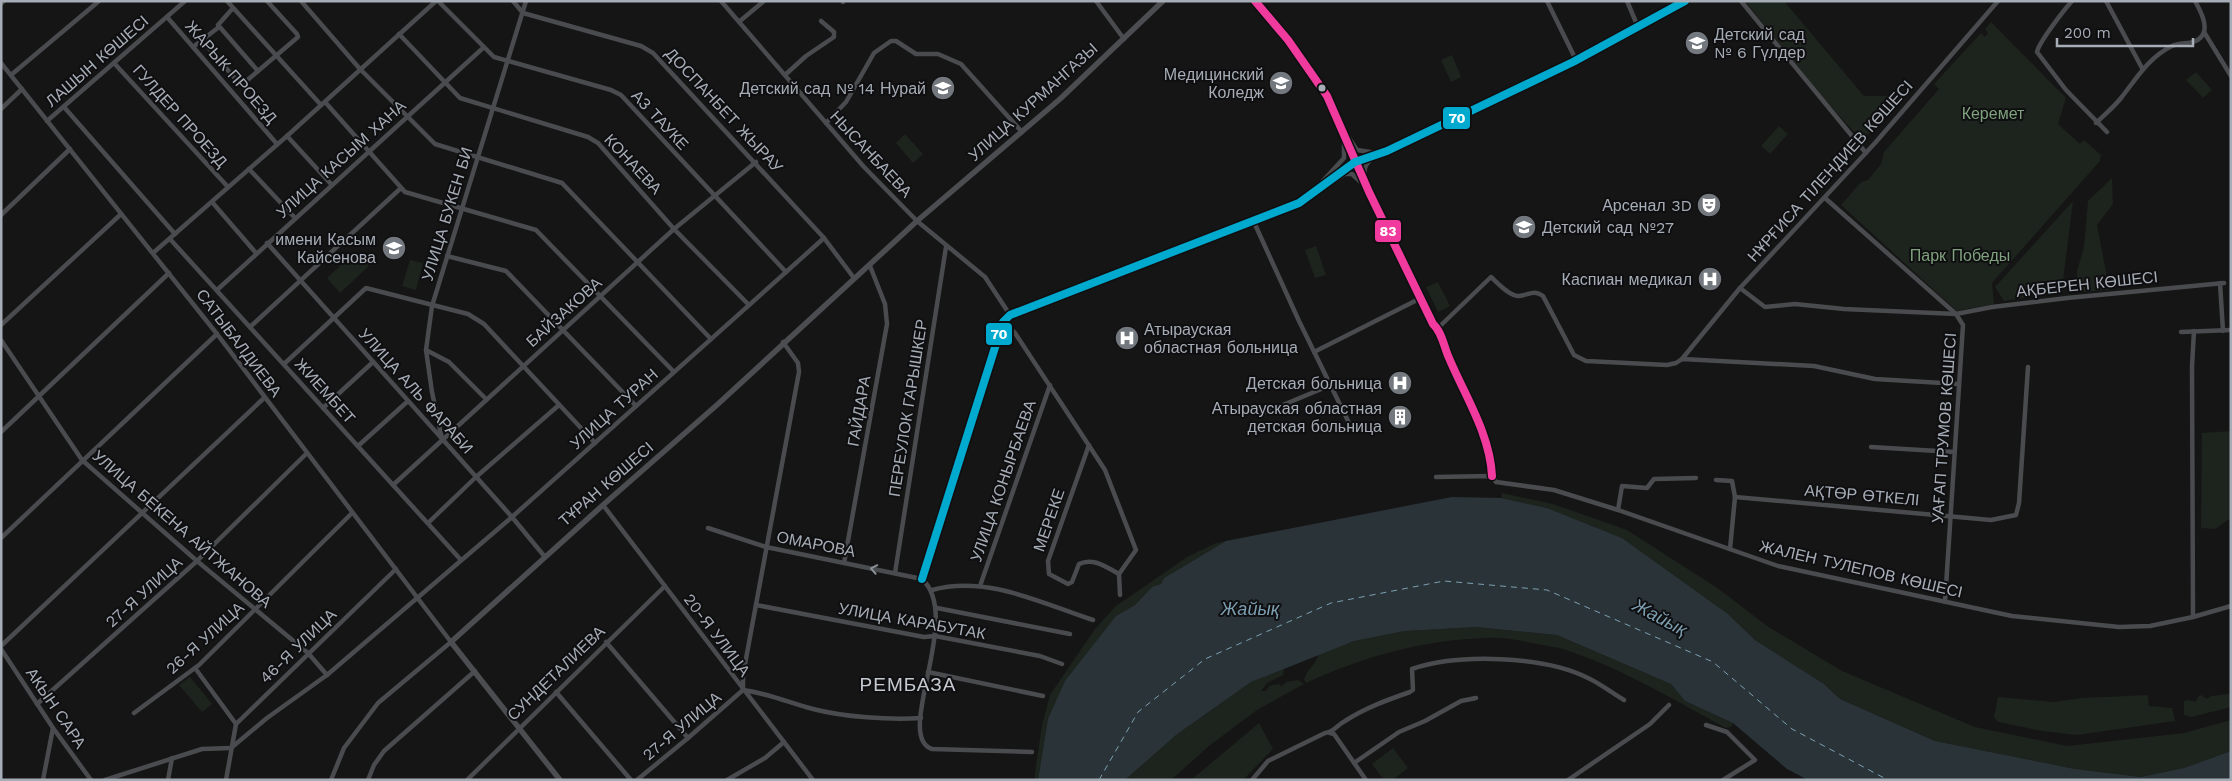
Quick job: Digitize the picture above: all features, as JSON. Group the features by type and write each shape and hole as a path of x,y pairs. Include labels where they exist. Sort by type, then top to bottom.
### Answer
{"main road":[{"name":"УЛИЦА КУРМАНГАЗЫ","path":"917,221 1022,132 1163,1"},
{"name":"ТҰРАН КӨШЕСІ","path":"452,642 602,505 718,404 783,342 870,266 917,221"},
{"path":"452,642 520,726 560,780"}],"street":[{"path":"11,75 99,1"},
{"path":"227,1 276,56 406,193 536,230 599,297 674,372"},
{"path":"206,45 239,83 244,83 298,37 267,1"},
{"path":"301,1 360,69 406,118 437,146 554,179 562,184 711,339"},
{"path":"153,253 250,169 437,1"},
{"name":"АЗ ТАУКЕ","path":"437,1 494,57 617,92 786,272"},
{"path":"513,1 523,13"},
{"name":"УЛИЦА БУКЕН БИ","path":"442,439 432,392 426,350 432,306 526,1"},
{"name":"НЫСАНБАЕВА","path":"721,1 864,167 917,221 985,277 1010,315"},
{"path":"740,21 764,1"},
{"path":"1096,1 1124,39"},
{"path":"1255,1 1309,68 1327,96 1344,132 1355,162 1433,324 1438,328 1449,358 1476,416 1492,460 1492,476"},
{"path":"1547,1 1576,60"},
{"path":"1627,1 1638,27"},
{"path":"1032,752 932,749 925,746 921,740 921,718 935,636 937,608 932,590 922,579 1003,322 1010,315 1299,203 1355,162 1380,153 1576,60 1685,1"},
{"path":"1742,1 1866,153"},
{"name":"НҰРҒИСА ТІЛЕНДИЕВ КӨШЕСІ","path":"1682,359 1740,288 1866,153 1998,1"},
{"path":"2072,1 2057,17 2052,29 2038,48 2038,52 2050,70 2096,123 2107,132"},
{"path":"2106,1 2142,68"},
{"path":"2195,1 2202,14 2204,32 2231,76"},
{"name":"ЛАШЫН КӨШЕСІ","path":"47,121 182,2"},
{"path":"233,8 218,23 219,27 258,71"},
{"name":"ДОСПАНБЕТ ЖЫРАУ","path":"523,13 648,49 756,162 824,238 854,278"},
{"name":"ЖАРЫК ПРОЕЗД","path":"167,17 277,144"},
{"path":"785,75 806,56 834,37 834,32 821,21"},
{"path":"193,47 219,27"},
{"path":"2096,123 2122,97 2142,68 2173,45 2196,42 2201,39 2204,32"},
{"name":"КОНАЕВА","path":"399,34 460,98 592,139 674,229 749,305"},
{"path":"826,123 846,102 874,53 891,41 896,41 916,54 938,54 961,64 1022,132"},
{"name":"УЛИЦА КАСЫМ ХАНА","path":"217,290 331,184 483,48"},
{"name":"САТЫБАЛДИЕВА","path":"1,63 217,334 452,642"},
{"name":"ГУЛДЕР ПРОЕЗД","path":"114,63 228,187"},
{"path":"1,109 22,89"},
{"path":"64,107 175,234"},
{"path":"1344,132 1357,150 1380,153"},
{"path":"1318,190 1321,183 1344,158 1344,132"},
{"name":"ЖАРЫК ПРОЕЗД","path":"287,136 331,184"},
{"path":"1,215 70,149"},
{"path":"1367,187 1364,170 1366,163 1380,153"},
{"name":"БАЙЗАКОВА","path":"393,485 674,229 756,162"},
{"path":"250,169 294,218"},
{"path":"1318,190 1325,188 1344,174 1352,174 1367,187"},
{"path":"250,327 402,188"},
{"name":"УАҒАП ТРУМОВ КӨШЕСІ","path":"1825,198 1956,314 1964,325 1945,602"},
{"path":"212,202 256,253"},
{"path":"1,325 120,214"},
{"path":"1253,220 1352,429"},
{"name":"УЛИЦА ТУРАН","path":"418,597 595,443 824,238"},
{"name":"ЖИЕМБЕТ","path":"170,239 461,560"},
{"name":"УЛИЦА АЛЬ ФАРАБИ","path":"267,243 512,516 545,557"},
{"name":"ПЕРЕУЛОК ГАРЫШКЕР","path":"895,573 946,246"},
{"path":"447,256 506,271 636,406"},
{"name":"ГАЙДАРА","path":"844,563 887,324 885,304 870,266"},
{"path":"1,432 169,273"},
{"path":"1438,328 1491,277 1509,292 1518,296 1532,292 1543,296 1574,355 1586,361 1667,364 1676,363 1682,359 1814,366 1875,379 1959,384"},
{"name":"АҚБЕРЕН КӨШЕСІ","path":"1740,288 1765,307 1795,304 1844,309 1956,314 1992,307 2067,298 2222,283 2223,330"},
{"path":"284,364 366,288 478,318 595,443"},
{"path":"1314,352 1421,298"},
{"path":"1003,322 1015,333 1105,470 1136,550 1119,574 1120,595"},
{"path":"2181,332 2231,330"},
{"path":"2193,617 2192,352 2194,331"},
{"path":"1,538 217,334"},
{"name":"УЛИЦА БЕКЕНА АЙТЖАНОВА","path":"1,340 82,460 197,561 308,653 327,675"},
{"path":"783,342 794,356 799,367 743,675 743,690 759,692 817,710 881,718 921,718"},
{"path":"426,350 449,362 486,399"},
{"path":"324,408 373,362"},
{"name":"АҚТӨР ӨТКЕЛІ","path":"1735,497 1991,520 2016,515 2019,503 2028,367"},
{"path":"1266,412 1330,384"},
{"name":"УЛИЦА КОНЫРБАЕВА","path":"980,586 1050,385"},
{"path":"1,648 264,398"},
{"path":"358,446 408,401"},
{"path":"428,523 476,477 559,405"},
{"name":"МЕРЕКЕ","path":"1089,445 1048,561 1047,569 1049,574 1068,584 1072,582 1078,564 1084,561 1096,562 1119,574"},
{"path":"1871,447 1954,452"},
{"name":"27-Я УЛИЦА","path":"37,704 197,561 307,453"},
{"name":"ЖАЛЕН ТУЛЕПОВ КӨШЕСІ","path":"1436,477 1492,476 1496,482 1554,490 1618,510 1778,566 2012,616 2120,627 2150,626 2193,617 2231,606"},
{"path":"1618,510 1622,486 1647,488 1654,479 1696,478"},
{"path":"1716,480 1732,481 1735,497 1730,549"},
{"name":"20-Я УЛИЦА","path":"602,505 813,780"},
{"name":"26-Я УЛИЦА","path":"134,713 194,668 352,513"},
{"name":"ОМАРОВА","path":"708,528 766,547 922,579"},
{"name":"46-Я УЛИЦА","path":"236,724 396,569"},
{"name":"СУНДЕТАЛИЕВА","path":"467,780 665,586"},
{"path":"932,590 946,586 995,587 1092,620"},
{"name":"46-Я УЛИЦА","path":"231,748 267,718 327,675 418,597"},
{"name":"УЛИЦА КАРАБУТАК","path":"756,605 924,637 935,636 1040,656 1062,664"},
{"path":"937,608 1070,634"},
{"name":"ТҰРАН КӨШЕСІ","path":"331,780 344,748 378,703 452,642"},
{"path":"606,642 688,738"},
{"name":"АКЫН САРА","path":"1,648 53,728 91,780"},
{"path":"1330,733 1343,722 1373,705 1413,690 1412,669 1444,661 1531,661 1587,678 1624,700"},
{"path":"194,668 236,724 226,780"},
{"path":"368,780 374,765 384,751 475,671"},
{"path":"928,672 1043,696"},
{"name":"27-Я УЛИЦА","path":"637,780 743,690"},
{"path":"556,692 631,780"},
{"path":"1354,762 1399,732 1425,721 1460,701 1476,698"},
{"path":"1568,780 1650,724 1669,704"},
{"path":"1706,725 1727,732 1755,760 1723,780"},
{"path":"43,780 53,728"},
{"path":"1252,780 1268,761 1325,733 1330,733 1334,734 1366,780"},
{"path":"727,780 765,758 784,742"},
{"path":"106,780 202,749 231,748"},
{"path":"168,780 172,758"}],"green space":[{"path":"1745,1 1784,1 1864,96 1890,96 1896,102 1863,140 1824,99"},
{"path":"1991,22 2066,98 2058,124 2080,144 2084,140 2101,155 2100,161 1992,283 1994,304 1957,311 1841,205 1861,182 1868,180 1881,164 1884,152 1939,89 1934,84 1981,33 1985,37 1988,33 1985,29"},
{"path":"1452,55 1461,77 1451,82 1441,60"},
{"path":"2196,72 2212,90 2203,98 2186,80"},
{"path":"1779,126 1788,134 1770,154 1761,146"},
{"path":"905,134 923,154 913,163 896,143"},
{"path":"2112,178 2113,204 2097,225 2109,290 2077,292 2077,271 2084,247 2088,201"},
{"path":"2073,201 2063,281 2051,293 2004,301 1995,287"},
{"path":"1316,246 1326,275 1315,278 1305,250"},
{"path":"355,252 369,266 340,293 327,278"},
{"path":"410,260 423,263 416,290 402,286"},
{"path":"1438,282 1450,306 1438,312 1426,287"},
{"path":"2231,431 2231,518 2215,529 2201,528 2202,433"},
{"path":"1502,493 1553,504 1627,530 1719,589 1767,626 1842,671 1975,727 2067,746 2184,733 2231,720 2231,751 2184,768 2141,777 2075,769 1935,741 1840,699 1824,684 1755,640 1728,614 1622,538 1547,508 1501,498"},
{"path":"1226,541 1164,578 1161,584 1152,587 1135,605 1116,616 1048,719 1038,780 1034,780 1042,725 1050,695 1095,629 1116,606 1187,557 1216,543"},
{"path":"1476,627 1557,635 1671,684 1685,701 1733,723 1731,727 1726,728 1608,666 1566,650 1507,639 1465,639 1418,646 1349,665 1306,683 1304,680 1319,653 1354,641 1405,631"},
{"path":"1284,668 1283,675 1267,683 1261,691 1266,691 1269,686 1278,684 1282,686 1286,682 1298,680 1304,684 1257,710 1209,746 1171,780 1125,780 1176,735 1251,682"},
{"path":"190,677 212,704 202,712 179,685"},
{"path":"2231,691 2231,707 2191,717 2184,715 2184,701 2196,702 2201,695 2207,699 2211,696 2229,694"},
{"path":"2148,695 2149,706 2172,708 2175,721 2077,735 2042,731 1998,722 1994,717 1998,697 2054,702 2082,698"},
{"path":"1259,723 1273,749 1243,780 1191,780"},
{"path":"1393,748 1408,768 1393,780 1384,780 1372,764"}],"water":[{"name":"Жайық","path":"1452,497 1501,498 1547,508 1622,538 1728,614 1755,640 1824,684 1840,699 1935,741 2075,769 2141,777 2184,768 2231,751 2231,780 1808,780 1787,769 1733,723 1685,701 1671,684 1557,635 1476,627 1405,631 1354,641 1251,682 1176,735 1125,780 1038,780 1048,719 1065,681 1116,616 1135,605 1152,587 1161,584 1164,578 1226,541"}],"ferry route":[{"path":"1099,780 1138,712 1205,659 1331,603 1444,581 1547,590 1713,662 1792,729 1888,780"}],"transit line":[{"name":"83","path":"1255,1 1288,40 1327,96 1369,192 1433,324 1441,335 1449,358 1482,430 1487,445 1492,476"},
{"name":"70","path":"922,579 1003,322 1010,315 1299,203 1355,162 1387,151 1573,62 1685,1"}],"place":[{"name":"Детский сад № 6 Гүлдер","path":"1697,43"},
{"name":"Медицинский Коледж","path":"1281,83"},
{"name":"Детский сад № 14 Нурай","path":"943,88"},
{"name":"Арсенал 3D","path":"1709,205"},
{"name":"Детский сад №27","path":"1524,227"},
{"name":"имени Касым Кайсенова","path":"394,248"},
{"name":"Каспиан медикал","path":"1710,279"},
{"name":"Атырауская областная больница","path":"1127,338"},
{"name":"Детская больница","path":"1400,383"},
{"name":"Атырауская областная детская больница","path":"1400,417"}],"district":[{"name":"РЕМБАЗА","path":"908,684"}],"park label":[{"name":"Керемет","path":"1993,113"},
{"name":"Парк Победы","path":"1960,255"}]}
